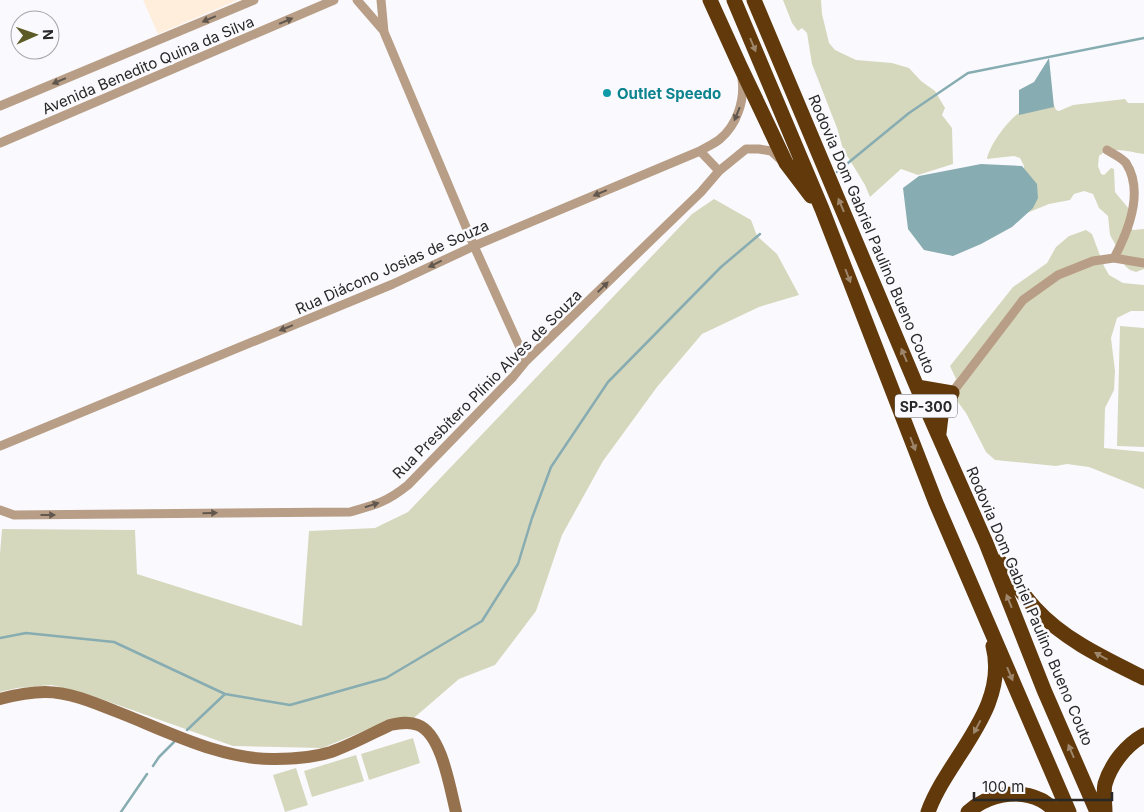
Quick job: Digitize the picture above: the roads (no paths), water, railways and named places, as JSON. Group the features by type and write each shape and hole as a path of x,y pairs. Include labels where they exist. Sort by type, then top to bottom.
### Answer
{"highway":[{"path":"710,0 786,163 822,209"},
{"name":"SP-300","path":"734,0 822,209 936,503 1069,812"},
{"name":"Rodovia Dom Gabriel Paulino Bueno Couto","path":"754,0 917,387 986,543 1044,690 1097,812"},
{"path":"917,387 952,393 942,408 939,435"},
{"path":"986,543 1035,608 1058,629 1098,654 1144,678"},
{"path":"928,812 933,799 972,737 988,706 995,677 995,653 984,613"},
{"path":"1105,812 1105,785 1113,766 1125,749 1135,740 1144,736"},
{"path":"968,812 978,804 993,797 1017,795 1041,800 1057,812"}],"street":[{"name":"Avenida Benedito Quina da Silva","path":"0,106 254,0"},
{"name":"Avenida Benedito Quina da Silva","path":"0,143 334,0"},
{"path":"357,0 384,32 474,246 526,361"},
{"path":"381,0 384,32"},
{"name":"Rua Diácono Josias de Souza","path":"0,446 393,284 474,246 700,151 720,139 734,123 740,107 743,89 740,66"},
{"name":"Rua Presbítero Plínio Alves de Souza","path":"0,510 14,515 350,512 375,505 393,497 408,485 513,377 526,361 701,192 719,171 746,150 759,149 771,151 786,163"},
{"path":"1107,150 1125,161 1133,172 1137,199 1130,226 1114,258"},
{"path":"700,151 719,171"},
{"path":"952,393 994,341 1008,318 1023,300 1058,274 1093,261 1114,258 1144,263"},
{"path":"0,699 18,694 46,692 68,695 92,702 209,748 240,756 275,760 331,752 390,725 401,723 419,725 426,730 436,744 456,812"}],"water":[{"path":"1049,58 1054,107 1019,115 1019,90 1034,82"},
{"path":"981,164 1022,166 1037,184 1038,198 1033,208 1012,227 981,244 953,256 924,250 908,229 903,188 919,176"}],"waterway":[{"path":"837,172 909,113 968,73 1144,38"},
{"path":"0,638 26,633 114,642 225,694 290,705 386,678 482,621 518,564 532,518 551,467 608,382 721,267 760,234"},
{"path":"187,730 225,694"},
{"path":"153,766 174,742"},
{"path":"121,812 147,774"}],"place":[{"name":"Outlet Speedo","path":"607,93"}]}
